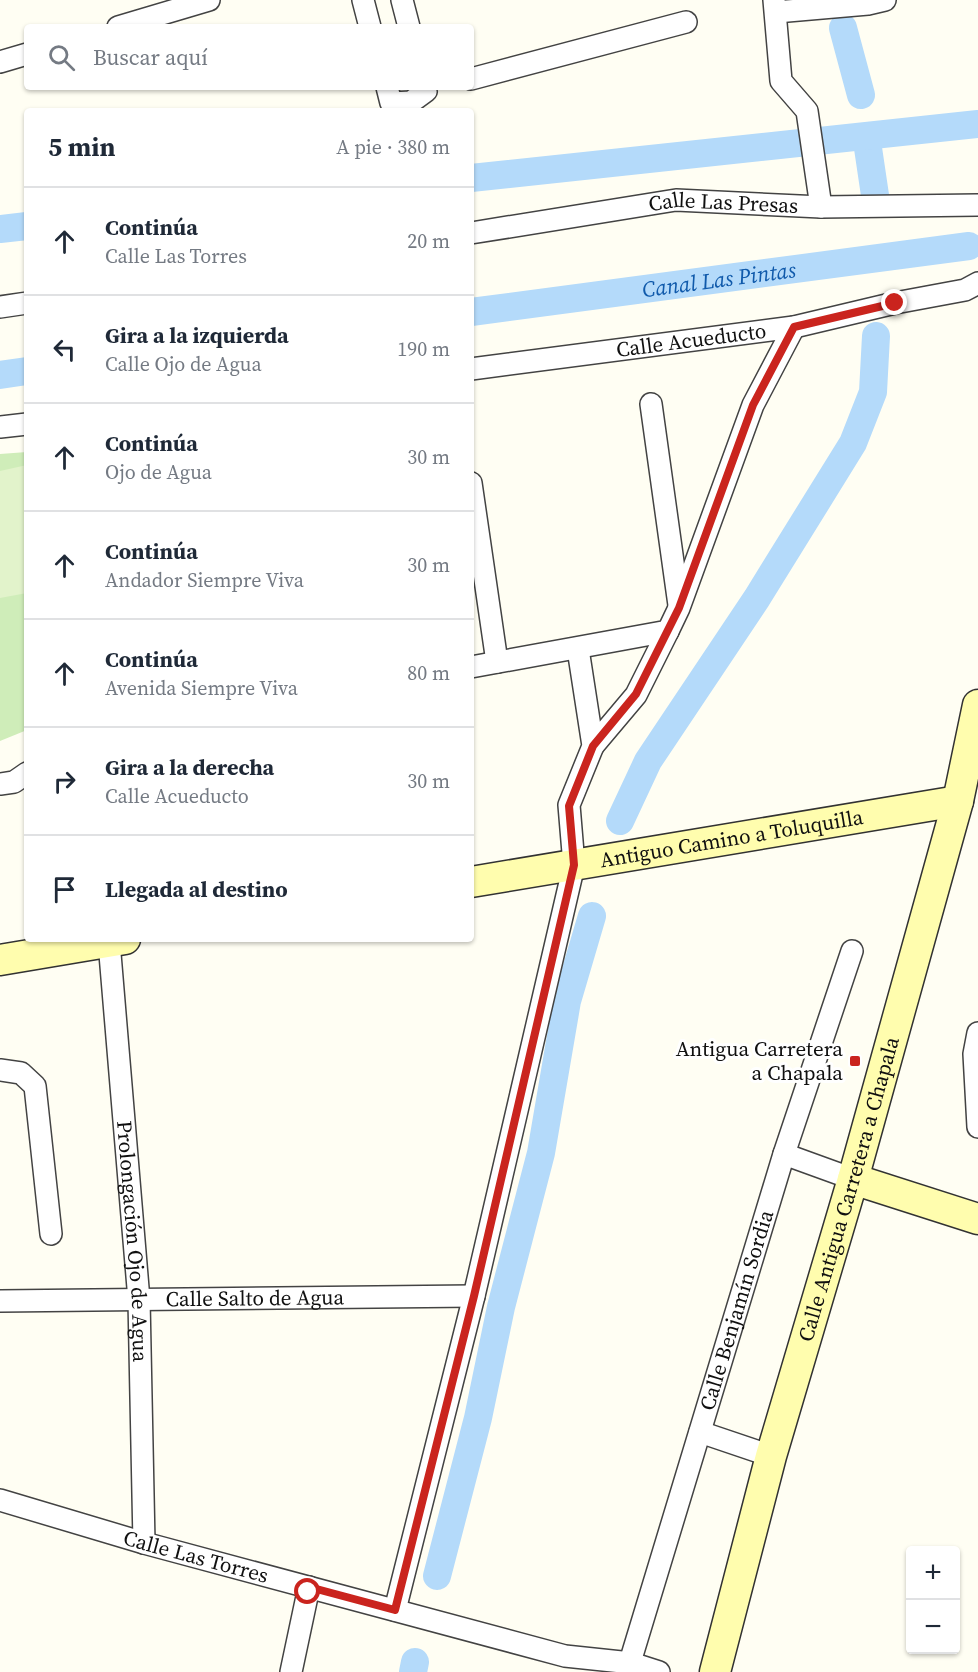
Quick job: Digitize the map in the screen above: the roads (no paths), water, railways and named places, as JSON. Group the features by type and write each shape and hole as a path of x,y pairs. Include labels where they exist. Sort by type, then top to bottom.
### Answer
{"main road":[{"name":"Calle Antigua Carretera a Chapala","path":"715,1672 771,1456 854,1179 958,801 978,705"},
{"name":"Antiguo Camino a Toluquilla","path":"474,882 958,801"},
{"path":"0,960 101,942"},
{"path":"854,1179 978,1219"}],"street":[{"path":"128,24 208,0"},
{"path":"363,0 369,24"},
{"path":"402,0 408,24"},
{"path":"821,207 807,111 781,81 775,6 868,4 885,0"},
{"path":"474,78 686,22"},
{"path":"0,62 24,55"},
{"path":"388,90 391,102 411,102 428,90"},
{"name":"Calle Las Presas","path":"474,233 676,200 821,207 978,205"},
{"name":"Calle Acueducto","path":"474,369 794,327 895,303 965,290 978,283"},
{"path":"0,307 24,303"},
{"path":"395,1610 474,1296 574,865 569,806 593,746 636,694 679,608 753,405 794,327"},
{"path":"651,405 679,608"},
{"path":"0,427 24,424"},
{"path":"474,503 498,662"},
{"path":"474,666 668,631"},
{"path":"578,649 593,746"},
{"path":"0,784 14,782 24,775"},
{"name":"Prolongación Ojo de Agua","path":"112,942 140,1300 144,1543"},
{"name":"Calle Benjamín Sordia","path":"629,1667 783,1154 852,951"},
{"path":"978,1033 974,1054 978,1127"},
{"path":"0,1070 21,1073 35,1086 51,1234"},
{"path":"783,1154 854,1179"},
{"name":"Calle Salto de Agua","path":"0,1301 474,1296"},
{"path":"700,1432 771,1456"},
{"name":"Calle Las Torres","path":"0,1500 144,1543 565,1656 659,1672"},
{"path":"291,1672 309,1587"},
{"name":"Calle Las Torres","path":"565,1656 588,1672"}],"waterway":[{"path":"843,28 861,95"},
{"path":"474,178 978,124"},
{"path":"868,148 876,202"},
{"path":"0,229 24,226"},
{"name":"Canal Las Pintas","path":"474,312 969,246"},
{"path":"620,821 648,761 757,598 853,443 873,392 876,336"},
{"name":"Canal Las Pintas","path":"0,375 24,371"},
{"path":"437,1576 478,1418 501,1307 541,1153 567,1001 592,916"},
{"path":"413,1672 415,1662"}],"place":[{"name":"Antigua Carretera a Chapala","path":"855,1061"}]}
